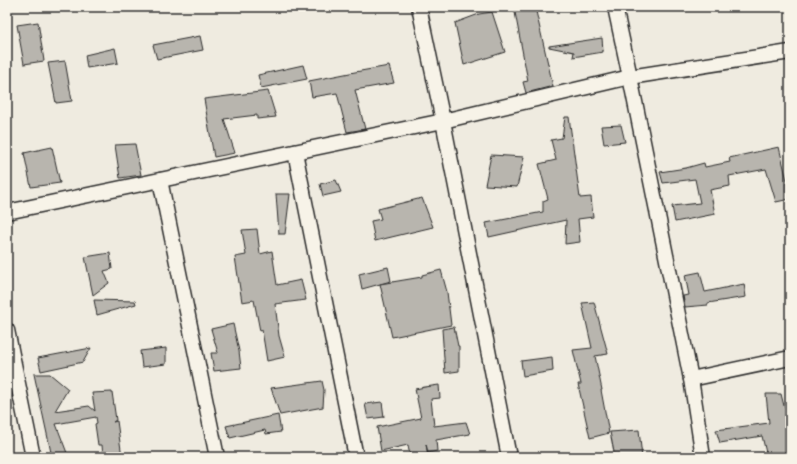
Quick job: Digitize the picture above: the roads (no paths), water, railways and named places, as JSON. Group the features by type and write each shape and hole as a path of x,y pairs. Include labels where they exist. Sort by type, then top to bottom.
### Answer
{"street":[{"path":"419,7 444,121 509,457"},
{"path":"615,7 691,379 703,457"},
{"path":"7,212 444,121 630,77 790,52"},
{"path":"295,152 356,457"},
{"path":"160,180 217,457"},
{"path":"7,330 10,360 33,457"},
{"path":"691,379 790,358"}]}
